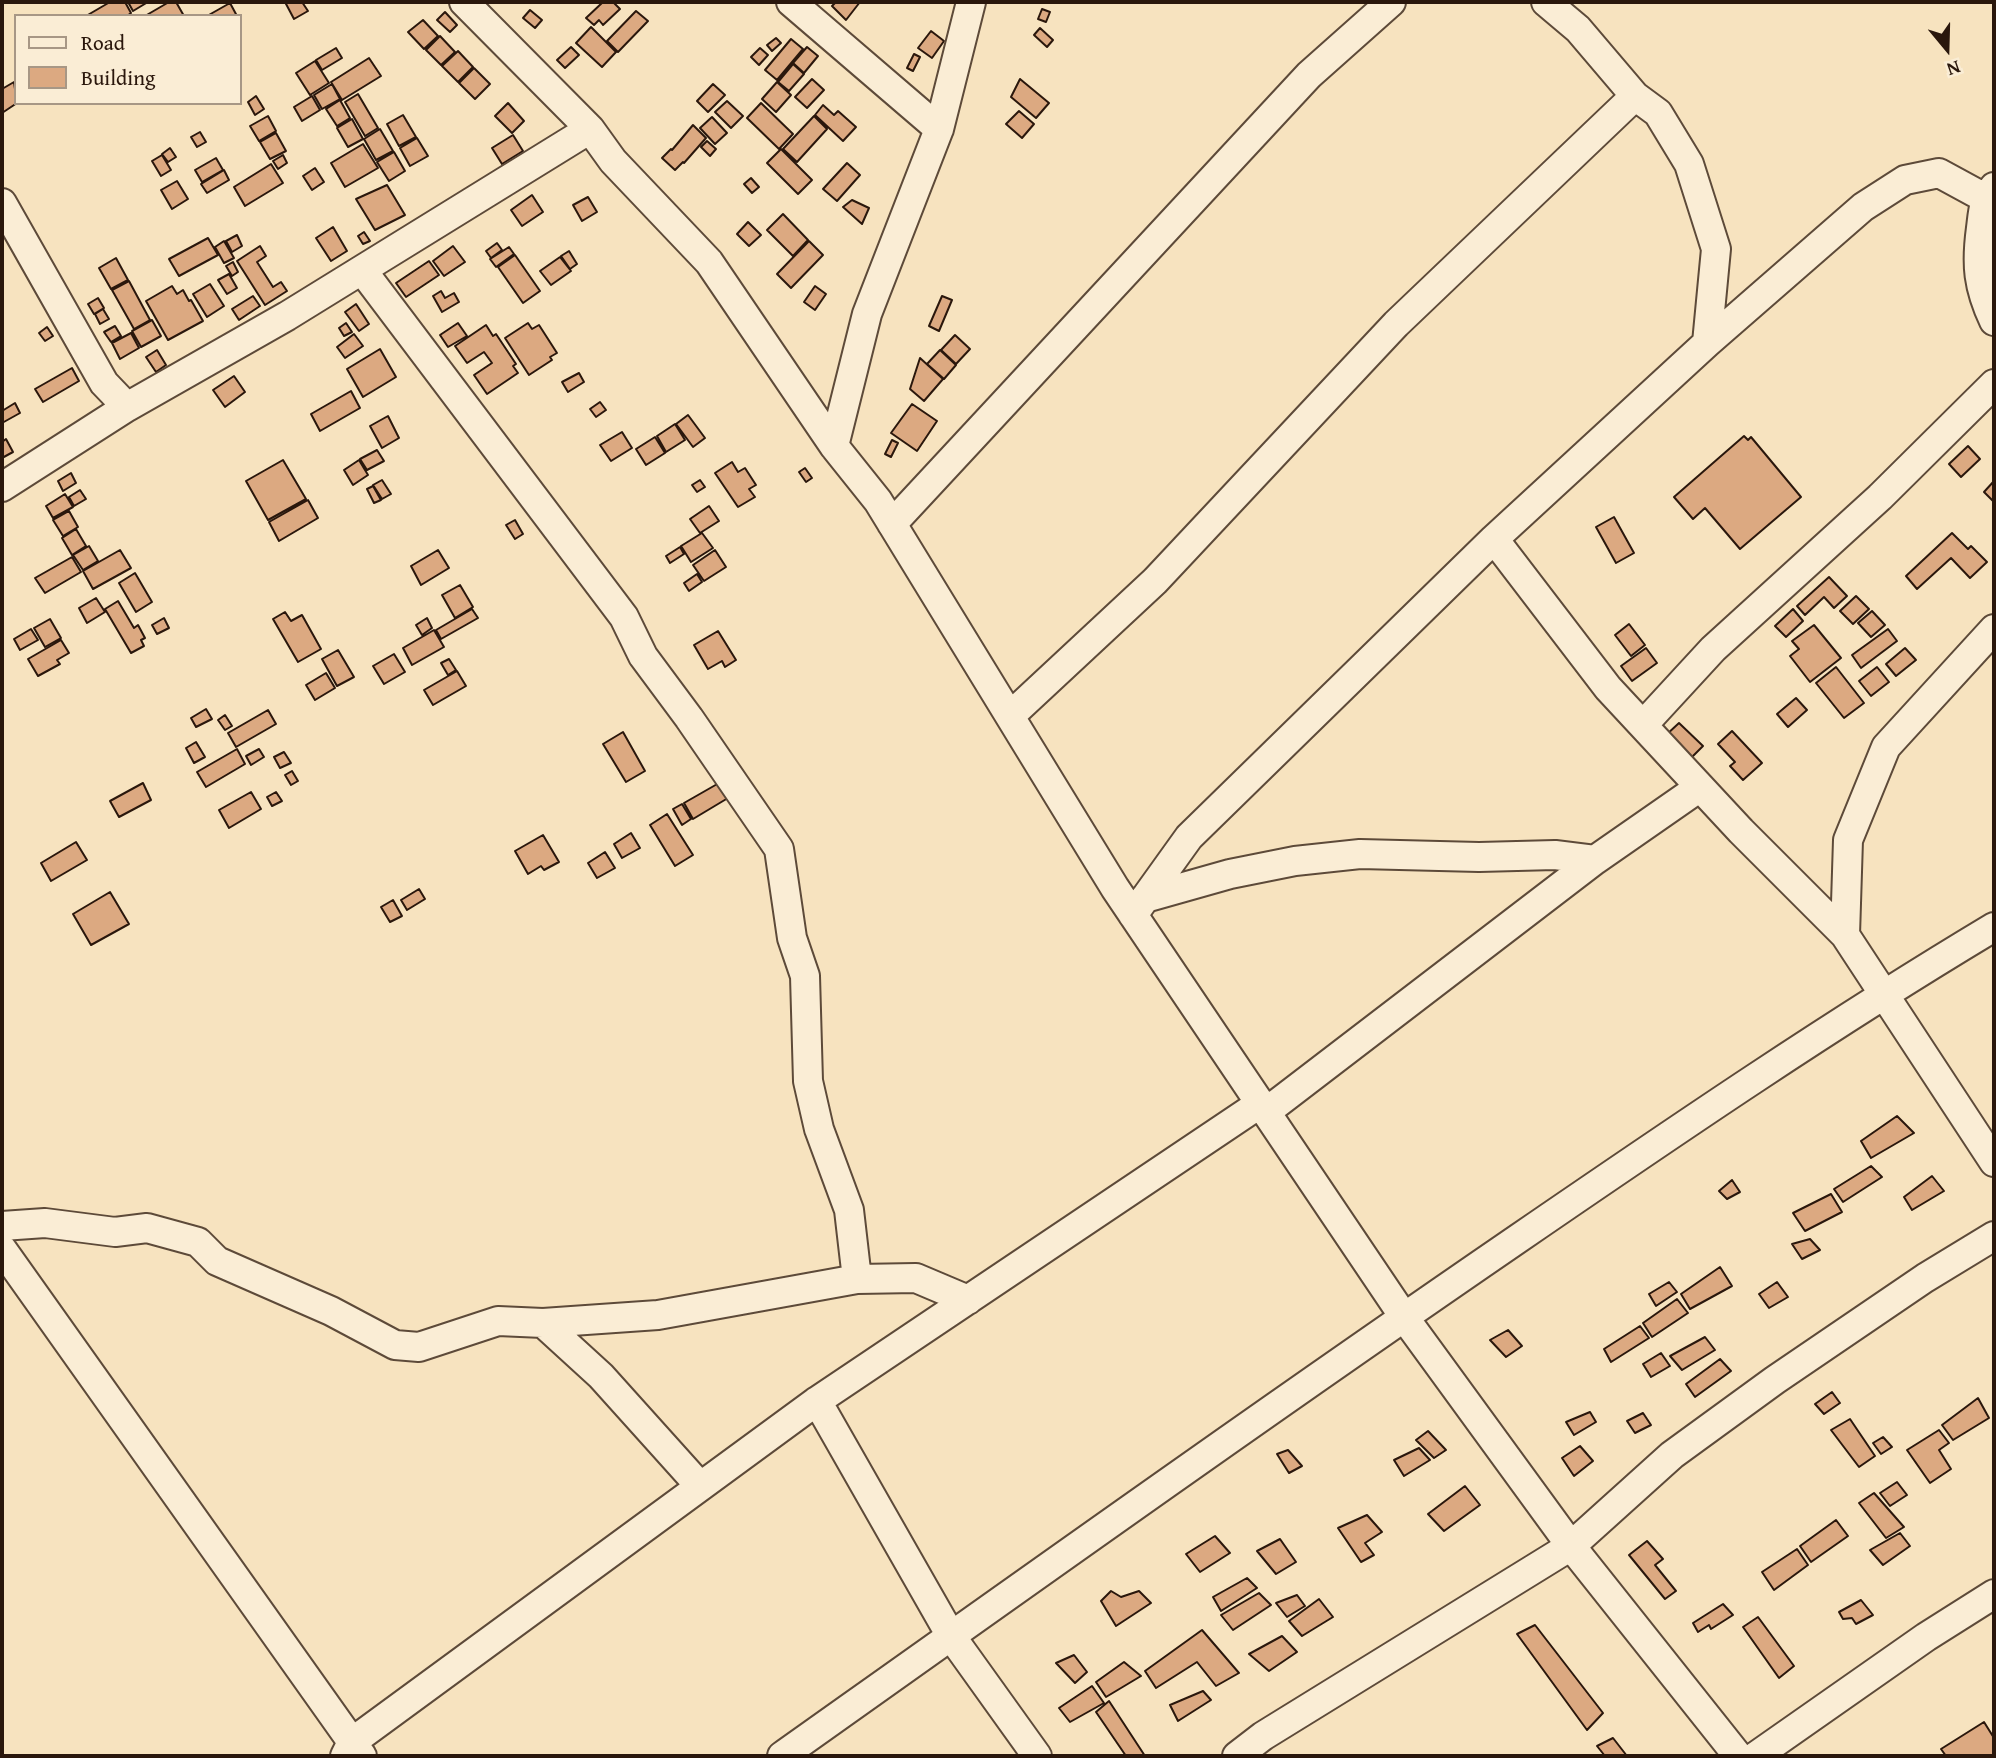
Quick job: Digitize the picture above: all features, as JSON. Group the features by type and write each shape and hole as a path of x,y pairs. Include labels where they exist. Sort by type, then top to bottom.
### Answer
{"street":[{"path":"464,2 590,129 613,161 709,261 834,446 878,501 1010,716 1139,906 1263,1108 1404,1317 1571,1546 1738,1756"},
{"path":"792,2 939,129"},
{"path":"834,446 867,314 939,129 971,2"},
{"path":"892,524 1309,75 1391,2"},
{"path":"1546,2 1578,29 1635,96 1658,113 1689,164 1716,249 1707,343"},
{"path":"1010,716 1155,581 1396,324 1635,96"},
{"path":"2,487 127,407 287,316 590,129"},
{"path":"1139,906 1189,837 1494,539 1707,343 1863,207 1905,180 1939,173 1990,192 1976,260 1985,302 1994,321"},
{"path":"2,203 104,383 127,407"},
{"path":"362,270 624,617 643,656 690,718 779,849 792,938 805,976 808,1081 819,1129 849,1210 857,1279"},
{"path":"1643,725 1713,649 1880,497 1994,384"},
{"path":"1494,539 1608,688 1700,787 1845,935 1994,1162"},
{"path":"1845,935 1848,840 1886,747 1994,629"},
{"path":"2,1249 353,1751 699,1485 817,1401 968,1300 1263,1108 1595,860 1700,787"},
{"path":"1139,906 1230,874 1360,854 1479,857 1555,855 1595,860"},
{"path":"782,1756 1404,1317 1882,994 1994,927"},
{"path":"2,1226 45,1223 115,1232 147,1228 198,1242 217,1261 331,1311 395,1345 419,1347 498,1321 542,1323 658,1315 857,1279 916,1278 968,1300"},
{"path":"1237,1756 1263,1736 1571,1546 1672,1455 1764,1387 1925,1278 1994,1236"},
{"path":"542,1323 601,1376 699,1485"},
{"path":"817,1401 951,1636 1037,1756"},
{"path":"1756,1756 1926,1637 1994,1594"}],"building":[{"path":"110,2 125,2 131,13 130,14 89,14"},
{"path":"128,2 148,2 133,11"},
{"path":"169,2 176,2 183,14 148,14"},
{"path":"285,2 302,2 308,11 294,19"},
{"path":"603,2 613,2 620,9 603,25 599,20 594,25 586,18"},
{"path":"836,2 860,2 846,20 832,6"},
{"path":"230,3 236,14 211,14"},
{"path":"1042,9 1050,12 1046,22 1038,19"},
{"path":"530,10 542,20 535,28 523,18"},
{"path":"636,11 648,21 618,52 607,41"},
{"path":"445,12 457,25 450,32 437,20"},
{"path":"423,20 438,36 424,49 408,32"},
{"path":"591,27 616,52 602,67 576,43"},
{"path":"1040,28 1053,40 1047,47 1034,35"},
{"path":"931,31 944,41 932,58 918,48"},
{"path":"440,36 455,52 441,65 426,50"},
{"path":"776,38 781,43 772,51 767,45"},
{"path":"791,39 803,49 777,80 765,70"},
{"path":"571,47 579,55 565,68 557,60"},
{"path":"807,47 818,56 804,73 793,63"},
{"path":"336,48 342,58 322,70 316,60"},
{"path":"760,48 768,55 759,65 751,57"},
{"path":"458,51 473,67 458,82 442,66"},
{"path":"914,54 920,57 913,71 907,68"},
{"path":"369,58 381,76 342,100 331,82"},
{"path":"315,61 329,83 310,95 296,73"},
{"path":"793,64 804,74 789,91 778,82"},
{"path":"474,68 490,84 475,99 459,83"},
{"path":"812,79 824,90 807,108 795,97"},
{"path":"1020,79 1049,103 1036,118 1011,97"},
{"path":"14,82 14,105 2,113 2,89"},
{"path":"777,82 791,95 776,112 762,99"},
{"path":"332,84 340,99 322,109 314,95"},
{"path":"713,84 725,95 708,112 697,101"},
{"path":"358,94 378,128 365,136 345,102"},
{"path":"256,96 264,109 255,115 248,102"},
{"path":"312,96 320,110 302,121 294,107"},
{"path":"340,100 350,118 337,126 326,109"},
{"path":"727,101 743,116 731,128 715,112"},
{"path":"508,103 524,121 512,133 495,116"},
{"path":"761,103 793,134 779,149 747,118"},
{"path":"823,105 834,115 838,111 856,127 843,141 815,115"},
{"path":"1019,111 1034,124 1022,138 1006,124"},
{"path":"403,115 416,137 399,146 387,124"},
{"path":"268,116 276,131 259,141 250,126"},
{"path":"814,116 827,129 797,162 783,149"},
{"path":"712,117 727,133 715,144 700,128"},
{"path":"352,119 363,139 348,147 337,128"},
{"path":"693,125 706,138 675,170 662,158"},
{"path":"380,129 393,151 376,160 364,139"},
{"path":"200,132 206,142 197,147 191,137"},
{"path":"276,133 286,151 270,159 260,142"},
{"path":"513,135 523,151 502,164 492,148"},
{"path":"417,138 428,156 410,166 400,148"},
{"path":"707,141 716,149 710,156 701,147"},
{"path":"363,144 378,168 345,187 331,163"},
{"path":"170,148 176,157 168,162 162,154"},
{"path":"781,149 812,180 798,194 767,163"},
{"path":"394,152 405,171 389,181 377,162"},
{"path":"162,155 171,170 161,176 152,161"},
{"path":"283,155 287,163 278,169 273,161"},
{"path":"216,158 223,170 202,182 195,170"},
{"path":"847,163 860,175 837,201 823,189"},
{"path":"271,164 283,183 245,206 234,187"},
{"path":"315,168 324,182 312,190 303,176"},
{"path":"224,170 229,180 207,193 201,184"},
{"path":"751,178 759,187 752,193 744,184"},
{"path":"177,181 188,199 172,209 161,190"},
{"path":"387,185 405,215 375,230 356,199"},
{"path":"532,195 543,212 522,226 511,210"},
{"path":"588,197 597,212 582,221 573,205"},
{"path":"852,200 869,208 862,224 843,207"},
{"path":"783,214 808,240 793,256 767,230"},
{"path":"748,222 761,235 749,246 737,234"},
{"path":"333,227 347,251 331,261 316,238"},
{"path":"364,232 370,241 363,244 358,236"},
{"path":"237,235 242,246 232,252 226,241"},
{"path":"208,238 218,255 179,276 169,259"},
{"path":"224,241 234,258 224,263 215,247"},
{"path":"809,241 823,255 791,288 777,274"},
{"path":"497,243 502,250 491,258 486,251"},
{"path":"260,246 266,256 257,262 273,287 281,282 287,291 265,305 237,261"},
{"path":"453,246 465,262 444,276 433,261"},
{"path":"509,247 514,254 496,267 490,259"},
{"path":"569,251 577,264 570,269 561,256"},
{"path":"515,255 540,291 523,303 498,267"},
{"path":"560,257 571,271 551,285 540,271"},
{"path":"116,258 128,280 111,289 99,268"},
{"path":"429,261 439,275 406,297 396,283"},
{"path":"233,262 238,272 232,276 226,266"},
{"path":"229,274 237,288 227,294 218,280"},
{"path":"129,281 150,320 134,329 112,290"},
{"path":"210,284 224,306 207,317 193,294"},
{"path":"172,286 177,294 183,290 203,321 168,340 146,301"},
{"path":"815,286 826,294 815,310 804,302"},
{"path":"441,291 445,298 454,293 459,302 442,312 433,296"},
{"path":"253,296 260,306 239,320 232,309"},
{"path":"942,296 952,300 939,331 929,326"},
{"path":"98,298 104,308 94,314 88,304"},
{"path":"356,304 369,324 359,331 345,312"},
{"path":"103,309 109,319 100,324 95,314"},
{"path":"152,320 161,336 141,347 132,331"},
{"path":"346,323 352,332 344,336 339,328"},
{"path":"458,323 467,336 448,347 440,335"},
{"path":"528,323 532,329 539,325 557,353 550,357 552,360 529,375 505,338"},
{"path":"486,325 493,336 496,334 516,364 513,366 518,373 487,394 474,375 492,363 484,352 467,363 455,346"},
{"path":"115,326 121,336 111,342 104,332"},
{"path":"47,327 53,336 45,341 39,333"},
{"path":"131,333 139,348 120,359 112,343"},
{"path":"354,334 363,346 345,358 337,347"},
{"path":"955,335 970,349 956,364 941,350"},
{"path":"380,349 396,377 363,397 347,369"},
{"path":"157,350 166,365 156,372 146,357"},
{"path":"940,350 956,365 944,379 927,364"},
{"path":"920,358 943,379 924,401 910,389"},
{"path":"72,368 79,381 43,402 35,389"},
{"path":"579,373 584,382 568,392 562,382"},
{"path":"234,376 245,392 225,407 213,390"},
{"path":"351,391 360,408 320,431 311,414"},
{"path":"600,402 606,410 596,417 590,409"},
{"path":"15,403 20,413 2,423 2,411"},
{"path":"912,404 937,421 917,451 891,433"},
{"path":"688,415 705,438 693,447 676,424"},
{"path":"388,416 399,438 382,448 370,426"},
{"path":"675,424 685,440 666,452 657,436"},
{"path":"622,432 632,448 611,461 600,445"},
{"path":"1744,436 1748,440 1751,437 1801,497 1740,549 1705,508 1693,519 1674,497"},
{"path":"655,437 665,453 646,465 636,449"},
{"path":"6,439 13,452 2,458 2,442"},
{"path":"892,440 898,443 891,457 885,454"},
{"path":"1968,446 1980,459 1961,477 1949,464"},
{"path":"377,450 384,461 367,470 360,459"},
{"path":"283,460 306,499 268,520 246,481"},
{"path":"359,460 368,475 353,485 344,470"},
{"path":"732,462 738,472 745,468 756,485 749,489 755,497 738,507 715,473"},
{"path":"805,468 812,478 806,482 799,472"},
{"path":"71,473 76,483 63,491 58,481"},
{"path":"382,480 391,494 382,499 373,485"},
{"path":"700,480 705,487 697,492 692,485"},
{"path":"1994,481 1994,502 1984,492"},
{"path":"373,486 381,500 374,503 367,489"},
{"path":"80,490 86,499 74,506 69,497"},
{"path":"65,494 73,507 53,518 46,506"},
{"path":"308,500 318,518 279,541 269,522"},
{"path":"709,506 719,521 700,533 690,519"},
{"path":"69,511 78,527 63,536 53,520"},
{"path":"1614,517 1634,553 1616,563 1596,527"},
{"path":"515,520 523,534 515,539 506,525"},
{"path":"76,529 86,546 72,555 62,538"},
{"path":"702,533 713,548 691,562 681,546"},
{"path":"1952,533 1968,549 1971,546 1987,562 1970,578 1951,558 1917,589 1906,576"},
{"path":"89,546 98,561 83,570 73,555"},
{"path":"680,547 684,554 670,563 666,556"},
{"path":"120,550 131,568 93,589 83,571"},
{"path":"438,550 449,568 421,585 411,566"},
{"path":"715,550 726,567 704,581 693,565"},
{"path":"72,557 81,572 45,593 35,578"},
{"path":"135,573 152,602 136,612 119,583"},
{"path":"697,574 702,582 689,591 684,583"},
{"path":"1829,577 1847,596 1834,608 1824,597 1805,615 1797,606"},
{"path":"460,585 473,607 455,618 442,595"},
{"path":"1856,596 1869,609 1853,624 1840,611"},
{"path":"96,598 105,612 87,623 79,608"},
{"path":"118,601 134,628 138,625 145,638 141,640 144,646 131,653 105,609"},
{"path":"472,609 478,618 441,639 436,630"},
{"path":"1793,609 1803,621 1786,637 1775,626"},
{"path":"1872,611 1885,625 1871,637 1858,623"},
{"path":"285,612 291,621 302,615 321,649 298,662 273,619"},
{"path":"164,618 169,628 157,634 152,625"},
{"path":"427,618 432,628 422,635 416,625"},
{"path":"50,619 61,638 45,647 34,628"},
{"path":"1629,624 1645,645 1631,656 1615,635"},
{"path":"1814,625 1841,658 1810,682 1790,656 1799,649 1792,641"},
{"path":"31,629 38,640 20,650 14,639"},
{"path":"1888,629 1897,641 1861,668 1852,655"},
{"path":"434,630 444,647 412,665 403,648"},
{"path":"718,631 736,660 725,667 722,661 708,669 694,645"},
{"path":"61,640 69,653 57,660 60,664 38,676 28,659"},
{"path":"1646,648 1657,663 1632,681 1621,666"},
{"path":"1905,648 1916,660 1896,676 1886,664"},
{"path":"338,650 354,677 337,686 322,659"},
{"path":"394,654 405,672 384,684 373,666"},
{"path":"449,659 456,670 448,675 441,663"},
{"path":"1836,667 1864,703 1844,718 1816,683"},
{"path":"1877,667 1889,682 1871,696 1859,681"},
{"path":"457,671 466,686 433,705 424,690"},
{"path":"326,673 335,688 315,700 306,685"},
{"path":"1796,698 1807,710 1788,727 1777,714"},
{"path":"206,709 212,719 196,727 191,718"},
{"path":"268,710 276,724 236,747 228,733"},
{"path":"225,715 232,726 225,730 218,720"},
{"path":"1679,723 1703,746 1689,760 1665,736"},
{"path":"1732,731 1762,763 1743,780 1730,766 1735,762 1718,744"},
{"path":"623,732 645,771 626,782 603,744"},
{"path":"196,742 205,757 194,763 186,748"},
{"path":"237,749 245,764 206,787 197,772"},
{"path":"259,749 264,757 251,765 246,756"},
{"path":"284,752 291,763 280,768 274,757"},
{"path":"292,771 298,781 291,785 285,775"},
{"path":"143,783 151,800 119,817 110,801"},
{"path":"719,783 728,798 693,819 684,803"},
{"path":"251,792 261,809 229,828 219,810"},
{"path":"276,792 282,801 272,806 267,797"},
{"path":"682,804 691,819 682,825 673,809"},
{"path":"667,814 693,855 675,866 650,825"},
{"path":"631,833 640,848 622,858 614,844"},
{"path":"543,835 559,862 544,870 541,866 528,874 515,851"},
{"path":"76,842 87,860 51,881 41,863"},
{"path":"605,852 615,868 597,878 588,863"},
{"path":"419,889 425,899 407,910 401,900"},
{"path":"110,892 129,924 91,945 73,914"},
{"path":"393,900 402,916 390,922 381,907"},
{"path":"1897,1116 1914,1133 1871,1158 1861,1141"},
{"path":"1871,1166 1882,1177 1843,1202 1834,1189"},
{"path":"1932,1176 1944,1191 1912,1210 1904,1197"},
{"path":"1732,1180 1740,1192 1727,1199 1719,1191"},
{"path":"1831,1194 1842,1212 1805,1231 1793,1213"},
{"path":"1810,1239 1820,1250 1802,1259 1792,1244"},
{"path":"1720,1267 1732,1286 1690,1309 1681,1294"},
{"path":"1669,1282 1677,1292 1656,1306 1649,1294"},
{"path":"1777,1282 1788,1297 1769,1308 1759,1294"},
{"path":"1677,1299 1688,1313 1652,1337 1643,1323"},
{"path":"1640,1326 1649,1338 1611,1362 1604,1349"},
{"path":"1508,1330 1522,1346 1506,1357 1490,1340"},
{"path":"1705,1337 1715,1350 1682,1370 1670,1356"},
{"path":"1661,1353 1670,1366 1651,1377 1643,1364"},
{"path":"1720,1359 1731,1371 1695,1397 1686,1384"},
{"path":"1832,1392 1840,1403 1824,1414 1815,1404"},
{"path":"1978,1398 1989,1418 1953,1440 1942,1425"},
{"path":"1590,1412 1596,1422 1574,1435 1566,1422"},
{"path":"1643,1413 1651,1425 1635,1433 1627,1421"},
{"path":"1850,1419 1875,1456 1859,1467 1831,1430"},
{"path":"1939,1430 1949,1443 1939,1450 1951,1469 1930,1483 1907,1450"},
{"path":"1428,1431 1446,1450 1434,1458 1416,1440"},
{"path":"1883,1437 1892,1447 1881,1454 1873,1443"},
{"path":"1580,1446 1593,1461 1574,1476 1562,1458"},
{"path":"1419,1448 1430,1460 1404,1476 1394,1460"},
{"path":"1288,1450 1302,1466 1289,1473 1277,1454"},
{"path":"1897,1482 1907,1495 1890,1506 1880,1493"},
{"path":"1465,1486 1480,1505 1444,1531 1428,1514"},
{"path":"1874,1493 1904,1527 1886,1538 1859,1503"},
{"path":"1367,1515 1382,1532 1365,1543 1374,1555 1361,1562 1338,1528"},
{"path":"1836,1520 1848,1536 1811,1562 1800,1546"},
{"path":"1900,1533 1910,1546 1883,1565 1870,1550"},
{"path":"1215,1536 1230,1553 1200,1572 1186,1554"},
{"path":"1280,1539 1296,1562 1276,1574 1257,1551"},
{"path":"1647,1541 1663,1559 1655,1565 1676,1591 1665,1599 1629,1555"},
{"path":"1797,1549 1808,1565 1774,1590 1762,1572"},
{"path":"1247,1578 1257,1588 1221,1611 1213,1597"},
{"path":"1111,1591 1121,1597 1139,1591 1151,1603 1116,1626 1101,1601"},
{"path":"1259,1593 1271,1605 1233,1630 1221,1615"},
{"path":"1297,1595 1305,1606 1287,1617 1276,1603"},
{"path":"1319,1599 1333,1617 1302,1636 1289,1621"},
{"path":"1861,1600 1873,1615 1856,1624 1852,1618 1843,1619 1839,1612"},
{"path":"1723,1604 1733,1615 1711,1629 1709,1625 1698,1632 1693,1623"},
{"path":"1758,1617 1794,1666 1779,1678 1743,1627"},
{"path":"1535,1625 1603,1713 1587,1730 1517,1634"},
{"path":"1202,1630 1239,1673 1216,1686 1197,1662 1156,1688 1145,1671"},
{"path":"1282,1636 1297,1652 1269,1671 1249,1654"},
{"path":"1074,1655 1087,1672 1075,1683 1056,1663"},
{"path":"1124,1662 1141,1676 1106,1697 1096,1682"},
{"path":"1092,1686 1104,1703 1070,1722 1059,1708"},
{"path":"1203,1691 1211,1700 1178,1721 1170,1705"},
{"path":"1109,1701 1145,1756 1126,1756 1096,1712"},
{"path":"1984,1722 1994,1738 1994,1756 1946,1756 1941,1749"},
{"path":"1613,1738 1627,1756 1605,1756 1597,1746"}]}
